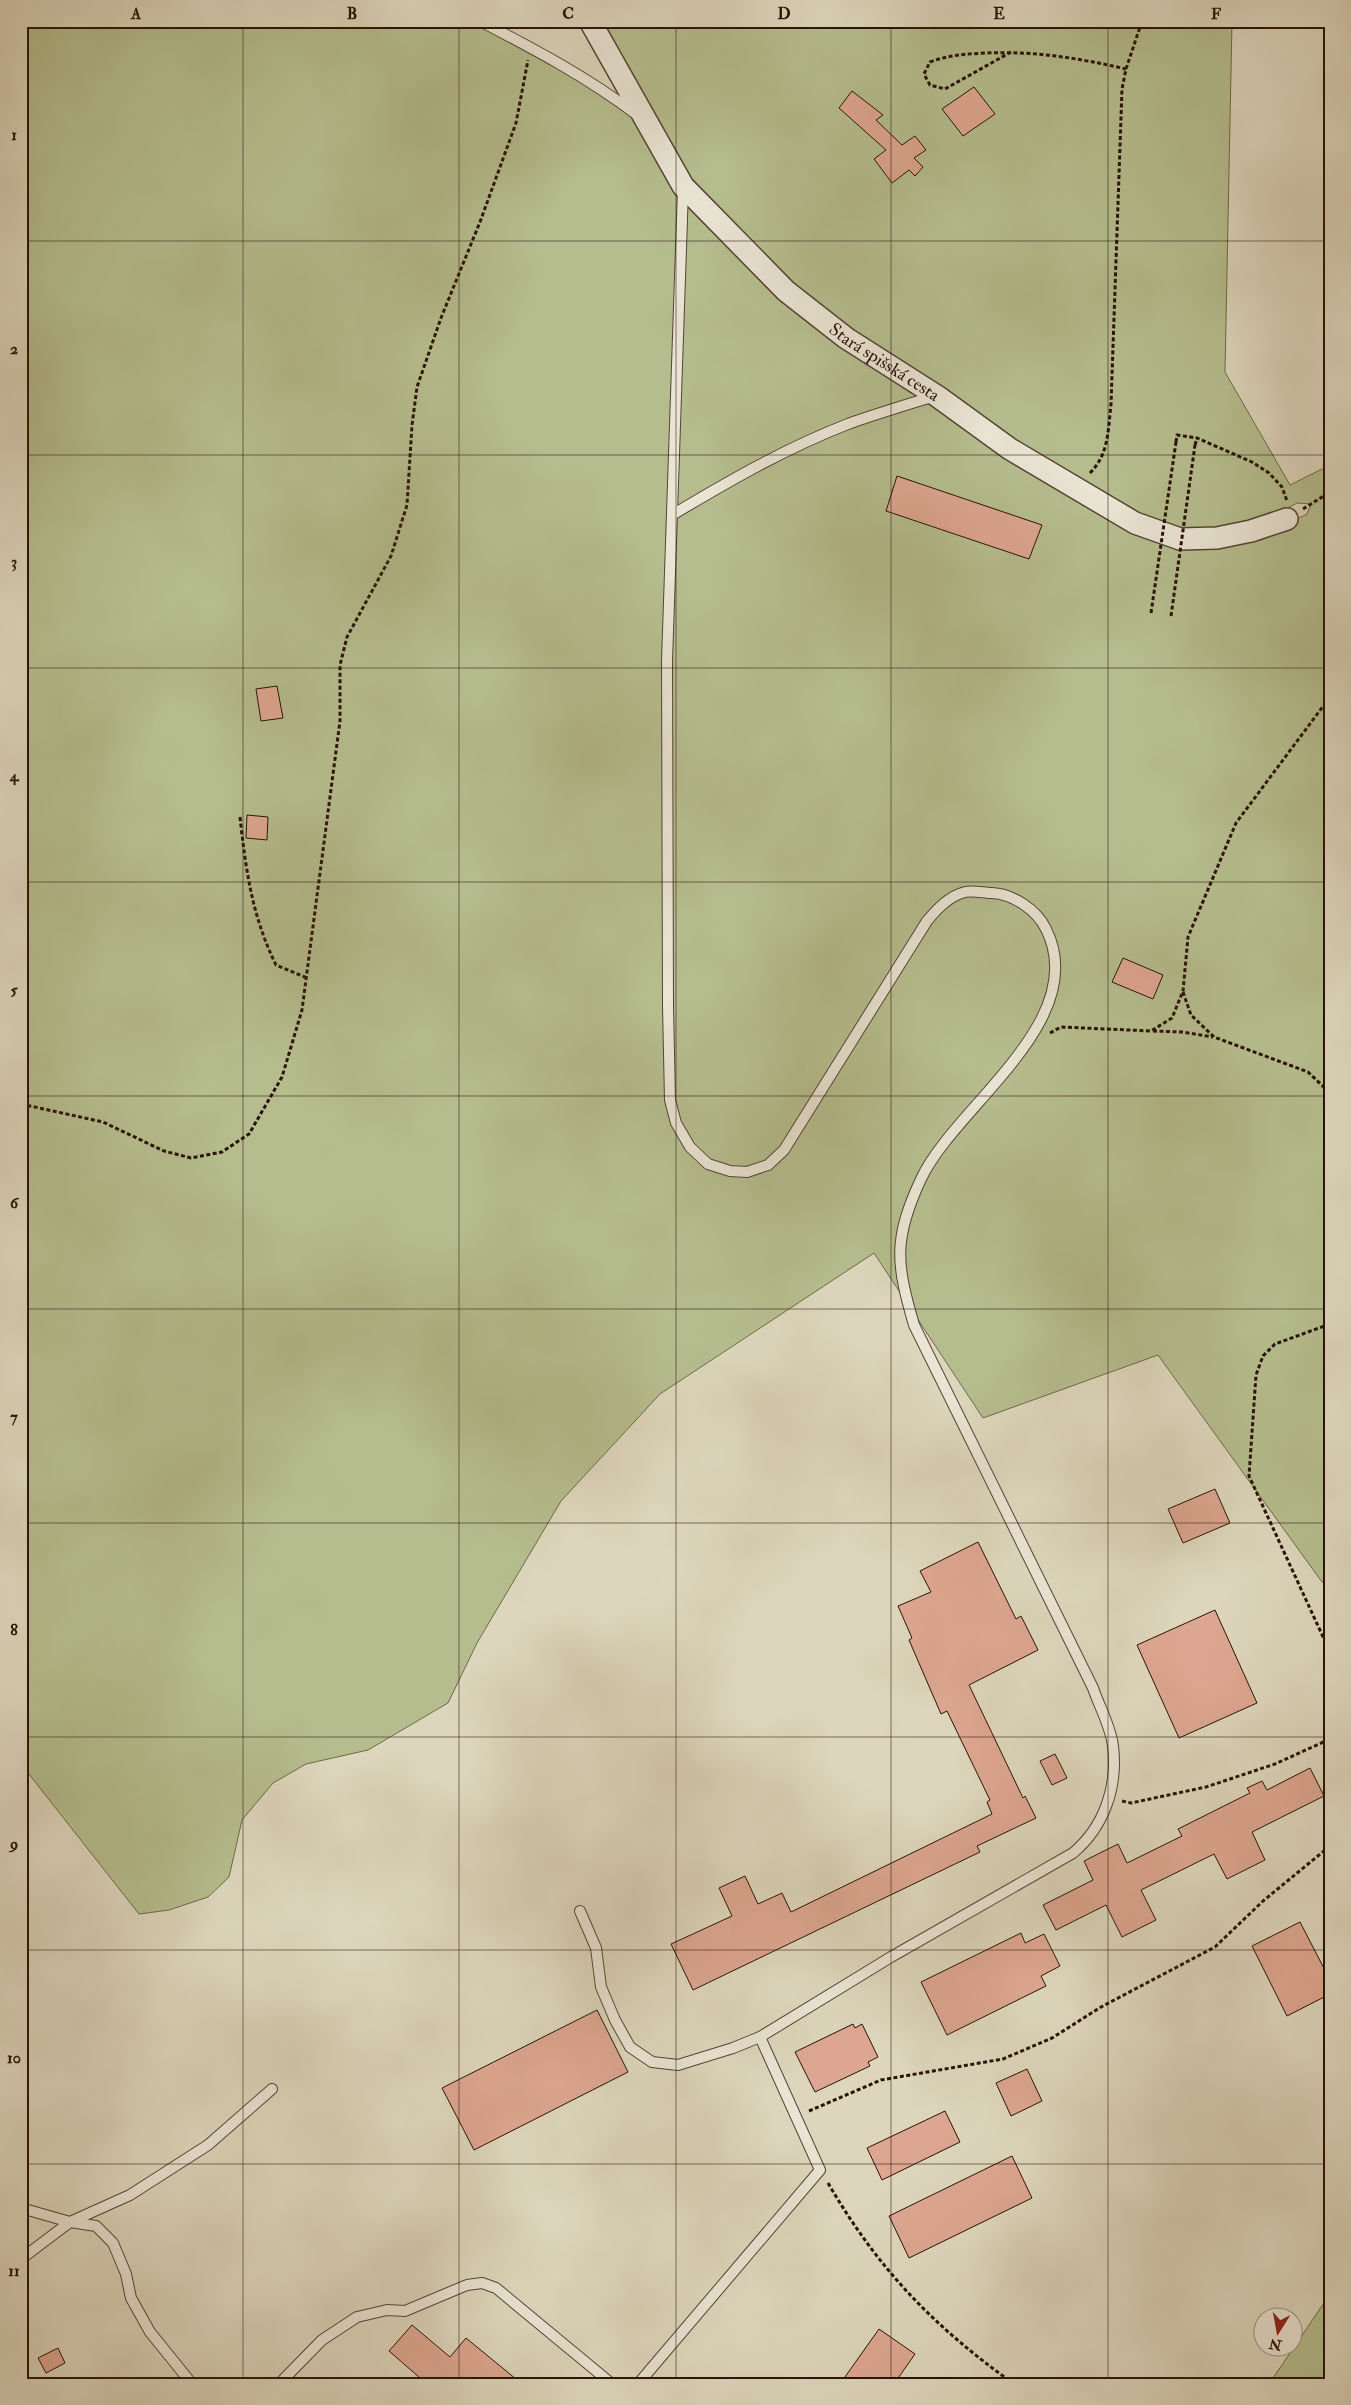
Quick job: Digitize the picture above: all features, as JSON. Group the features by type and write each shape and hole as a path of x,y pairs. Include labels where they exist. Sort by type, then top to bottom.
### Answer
{"street":[{"name":"Stará spišská cesta","path":"590,21 649,122 683,186 786,291 846,338 937,396 1010,449 1135,523 1180,539 1217,538 1251,531 1288,519"}],"lane":[{"path":"480,21 530,47 605,91 649,122"},
{"path":"580,1911 596,1948 601,1987 614,2020 630,2047 652,2062 678,2065 733,2048 760,2037 1073,1852 1084,1844 1094,1830 1109,1799 1113,1783 1113,1745 1093,1688 914,1325 902,1283 899,1262 900,1240 909,1209 922,1178 941,1148 1027,1044 1047,1007 1057,973 1052,942 1042,920 1023,904 996,894 966,892 942,903 927,921 784,1150 768,1165 747,1172 730,1171 708,1164 690,1147 676,1123 670,1100 668,1015 667,661 683,186"},
{"path":"672,515 750,469 799,445 848,424 937,396"},
{"path":"638,2384 820,2170 760,2037"},
{"path":"21,2259 70,2222 130,2195 208,2144 272,2089"},
{"path":"21,2208 70,2222 96,2226 113,2243 126,2274 131,2298 150,2332 192,2384"},
{"path":"279,2384 322,2340 357,2317 387,2310 405,2311 441,2294 467,2285 482,2283 496,2288 612,2384"}],"path":[{"path":"1072,484 1089,474 1099,464 1105,450 1111,404 1122,88 1126,69 1142,21"},
{"path":"21,1104 103,1122 164,1151 190,1158 222,1152 249,1134 282,1077 302,1010 307,978 340,721 340,665 347,637 391,556 407,505 412,425 417,387 441,318 480,222 516,123 530,47"},
{"path":"1011,52 945,88 930,85 924,74 930,62 944,56 1011,52 1078,58 1126,69"},
{"path":"1151,613 1177,435 1197,438 1252,462 1270,473 1282,487 1288,500 1288,519"},
{"path":"1171,616 1197,438"},
{"path":"1288,519 1330,492"},
{"path":"1151,1031 1172,1018 1183,991 1188,937 1236,823 1330,697"},
{"path":"240,818 246,872 262,936 276,965 307,978"},
{"path":"1183,991 1191,1015 1214,1037"},
{"path":"1027,1044 1061,1027 1182,1032 1214,1037 1308,1072 1330,1093"},
{"path":"1330,1324 1275,1344 1263,1356 1256,1375 1249,1476 1330,1652"},
{"path":"1109,1799 1131,1803 1206,1787 1275,1764 1330,1738"},
{"path":"797,2116 882,2080 1003,2059 1052,2038 1101,2007 1215,1947 1263,1901 1330,1846"},
{"path":"820,2170 870,2248 909,2295 957,2341 1014,2384"}],"green space":[{"path":"21,21 480,21 648,121 590,21 1232,21 1225,372 1290,485 1330,465 1330,1584 1322,1582 1158,1355 983,1418 874,1253 660,1394 561,1501 477,1643 448,1703 368,1750 306,1764 273,1783 242,1820 229,1877 208,1897 169,1910 139,1914 21,1764","holes":["1297,503 1311,504 1307,514 1266,534 1130,528 1157,525 1183,528 1218,528 1276,515"]},
{"path":"1330,2294 1330,2384 1269,2384 1287,2358 1304,2358 1304,2332"}],"building":[{"path":"974,87 995,114 963,136 942,109"},
{"path":"852,91 883,115 876,120 902,145 915,136 926,150 914,158 923,167 915,176 909,170 892,183 874,159 886,150 839,108"},
{"path":"897,476 1042,525 1029,559 886,511"},
{"path":"277,686 283,718 261,721 256,689"},
{"path":"247,815 268,817 267,840 246,838"},
{"path":"1123,958 1163,975 1153,999 1112,982"},
{"path":"1215,1489 1230,1523 1183,1543 1168,1509"},
{"path":"978,1542 1016,1619 1021,1616 1038,1650 969,1685 1023,1798 1025,1796 1036,1818 977,1846 980,1852 693,1990 671,1944 732,1916 719,1888 745,1876 758,1904 782,1893 791,1912 992,1814 987,1802 990,1800 947,1711 941,1714 909,1640 912,1638 898,1606 931,1592 920,1571"},
{"path":"1215,1610 1257,1703 1179,1738 1137,1645"},
{"path":"1055,1754 1067,1778 1052,1785 1040,1761"},
{"path":"1310,1768 1324,1796 1252,1832 1265,1860 1227,1879 1214,1854 1141,1890 1156,1920 1122,1937 1106,1905 1056,1930 1043,1905 1093,1880 1084,1861 1118,1844 1127,1863 1182,1836 1178,1829 1250,1793 1247,1788 1262,1781 1267,1790"},
{"path":"1300,1922 1330,1980 1330,1994 1287,2016 1252,1946"},
{"path":"1021,1933 1025,1943 1044,1934 1060,1966 1041,1976 1046,1986 947,2035 921,1982"},
{"path":"597,2010 628,2072 474,2150 442,2088"},
{"path":"853,2024 855,2028 862,2024 878,2057 868,2062 870,2066 815,2092 795,2052"},
{"path":"1027,2069 1042,2101 1011,2116 996,2083"},
{"path":"945,2111 960,2142 882,2180 867,2148"},
{"path":"1012,2156 1032,2198 909,2258 889,2216"},
{"path":"412,2325 450,2357 466,2338 522,2384 427,2384 389,2351"},
{"path":"879,2329 915,2354 894,2384 840,2384"},
{"path":"58,2348 65,2363 46,2373 38,2358"}]}
